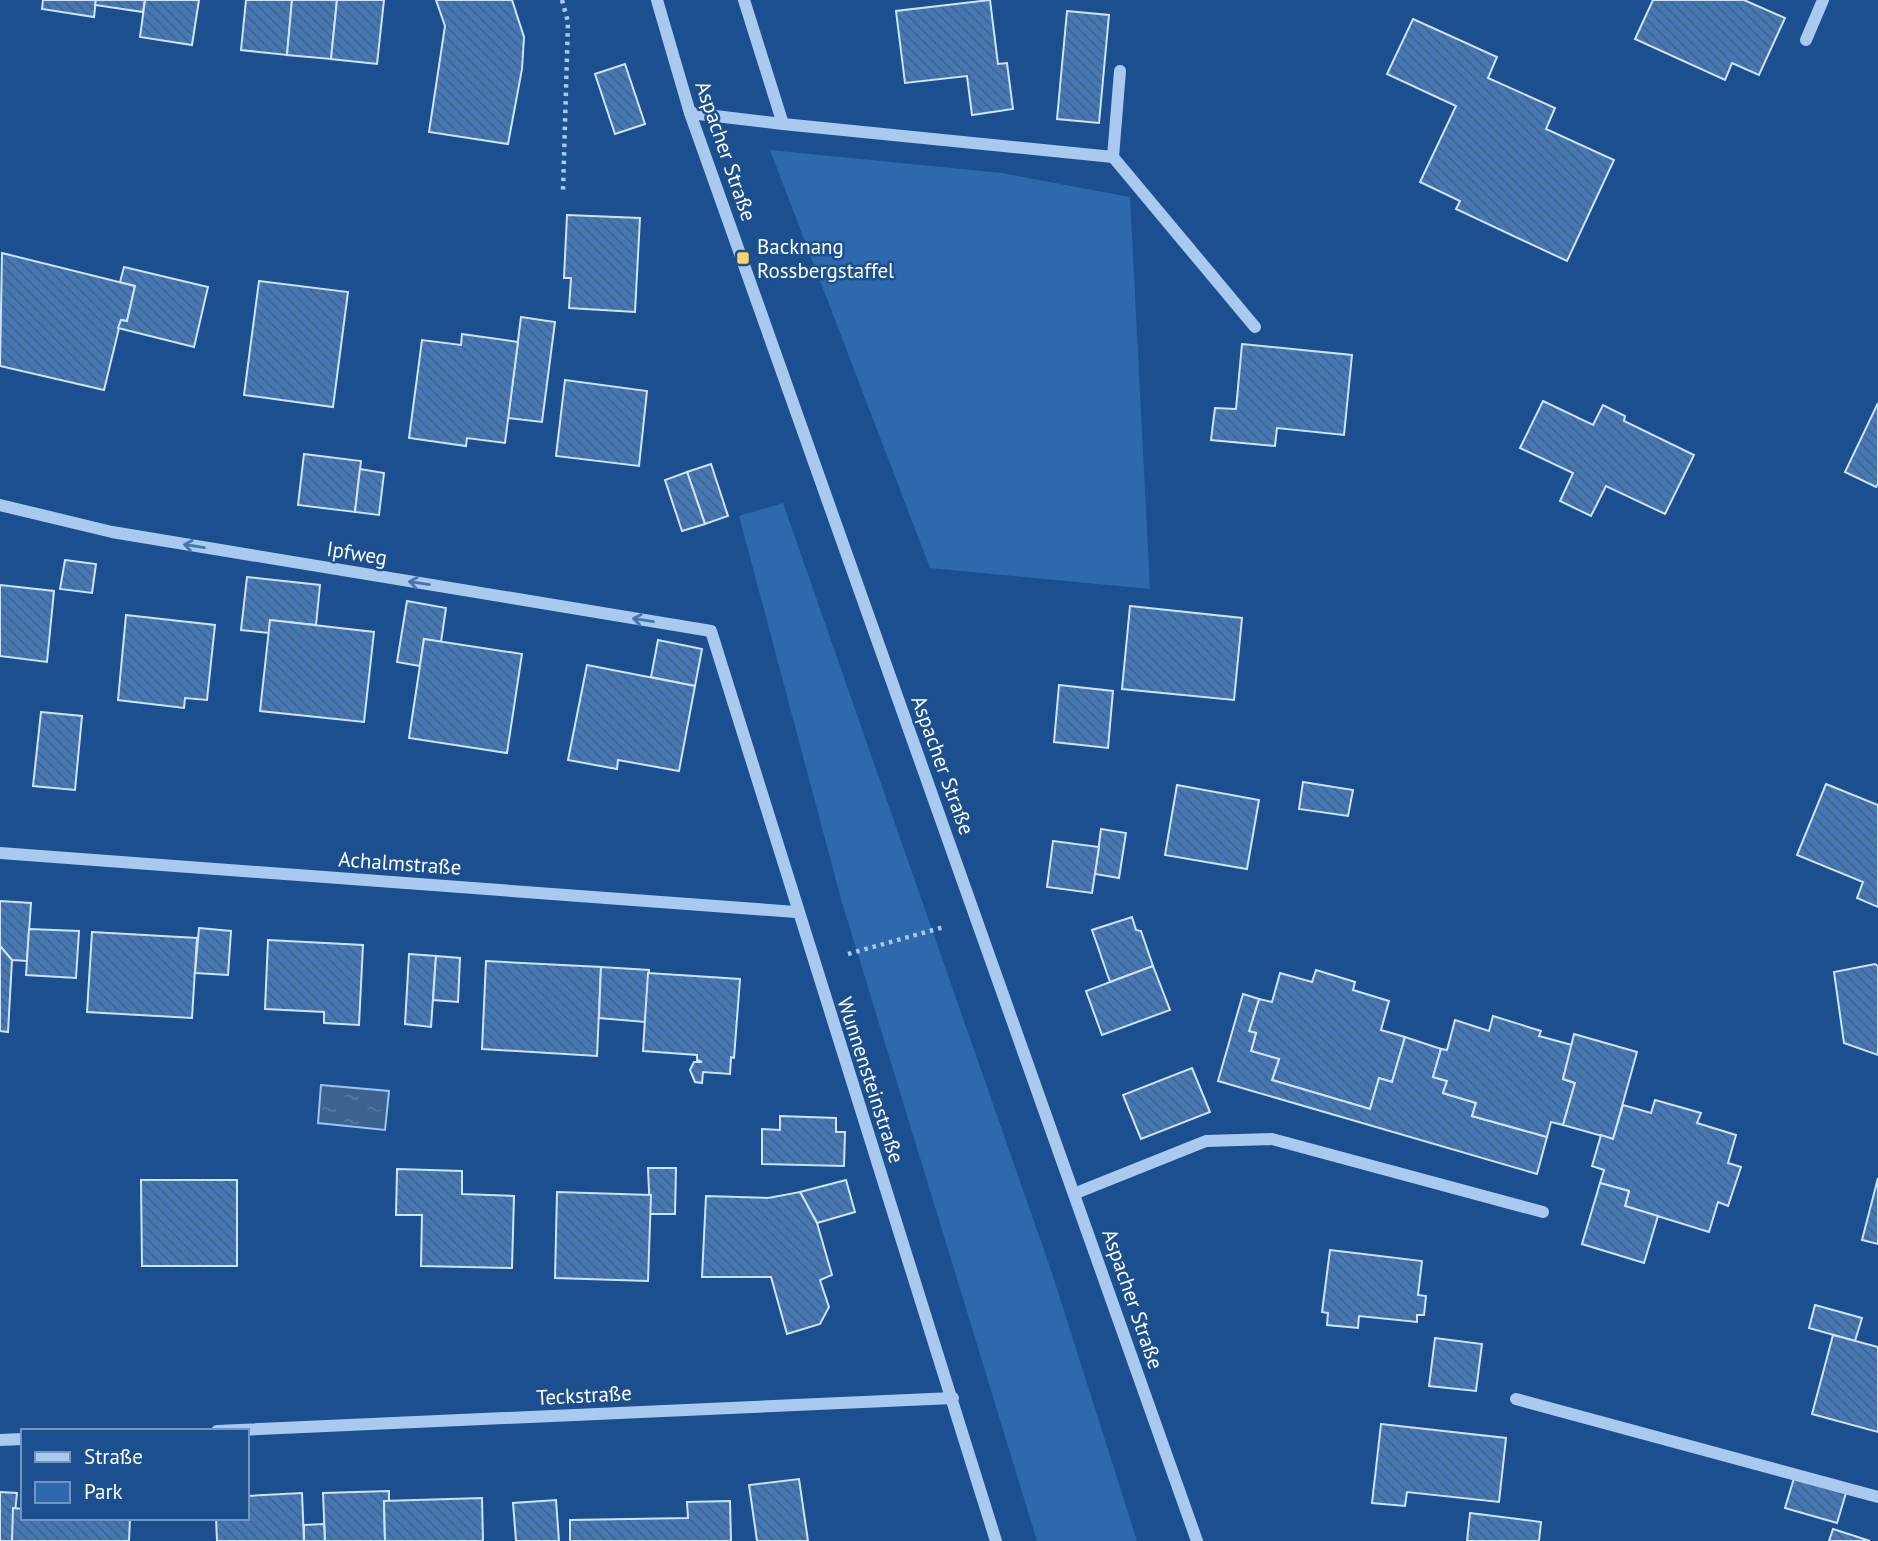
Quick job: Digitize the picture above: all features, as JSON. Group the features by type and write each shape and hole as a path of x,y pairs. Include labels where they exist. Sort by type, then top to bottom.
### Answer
{"street":[{"name":"Aspacher Straße","path":"657,0 690,113 1076,1193 1197,1541"},
{"path":"744,0 783,124"},
{"path":"1806,40 1823,0"},
{"path":"1112,157 1119,71"},
{"path":"690,113 1112,157 1255,327"},
{"name":"Ipfweg","path":"0,505 112,532 710,631"},
{"name":"Wunnensteinstraße","path":"710,631 796,912 953,1398 996,1541"},
{"name":"Achalmstraße","path":"0,853 796,912"},
{"path":"1076,1193 1206,1141 1272,1139 1543,1212"},
{"name":"Teckstraße","path":"248,1430 953,1398"},
{"path":"1516,1399 1878,1497"},
{"path":"0,1440 21,1439"}],"path":[{"path":"562,0 568,22 563,191"},
{"path":"813,964 977,918"}],"green space":[{"path":"770,150 1002,173 1130,197 1150,589 930,568"},
{"path":"783,503 1052,1273 1137,1541 1037,1541 841,899 739,516"}],"water":[{"path":"321,1085 389,1091 385,1130 318,1123"}],"building":[{"path":"43,0 96,0 94,17 42,9"},
{"path":"96,0 145,0 143,12 95,5"},
{"path":"145,0 199,0 192,45 140,37"},
{"path":"246,0 292,0 287,55 241,50"},
{"path":"292,0 337,0 331,59 287,55"},
{"path":"337,0 384,0 377,64 331,59"},
{"path":"436,0 512,0 524,37 522,69 508,144 429,132 445,26"},
{"path":"990,0 998,64 1007,63 1013,109 972,115 967,76 905,83 896,11"},
{"path":"1653,0 1744,0 1785,18 1759,75 1732,63 1725,80 1635,39"},
{"path":"1067,11 1109,15 1099,123 1057,119"},
{"path":"1413,19 1497,57 1488,78 1555,108 1546,129 1614,160 1567,261 1456,209 1460,201 1420,182 1456,106 1387,74"},
{"path":"625,64 645,124 615,134 595,74"},
{"path":"567,215 640,218 635,312 569,308 571,278 564,278"},
{"path":"2,253 135,286 127,321 121,320 104,390 0,366"},
{"path":"124,267 208,287 194,347 118,328 121,320 127,321 135,286 120,282"},
{"path":"259,281 348,292 333,407 244,395"},
{"path":"521,317 555,322 542,422 508,418"},
{"path":"462,334 518,342 505,443 467,438 466,446 409,438 422,340 461,345"},
{"path":"1242,344 1352,355 1344,435 1277,428 1275,446 1211,440 1215,408 1236,409"},
{"path":"565,380 647,391 639,466 556,456"},
{"path":"1543,401 1593,425 1603,405 1625,416 1624,421 1694,455 1665,514 1606,486 1591,516 1560,501 1573,473 1520,448"},
{"path":"1878,403 1878,484 1876,487 1845,472"},
{"path":"304,454 361,461 355,512 298,505"},
{"path":"711,464 728,516 705,524 687,472"},
{"path":"360,469 384,473 379,515 355,512"},
{"path":"687,472 705,524 682,531 665,480"},
{"path":"65,560 96,564 92,593 60,589"},
{"path":"247,577 320,585 316,625 270,620 269,633 241,630"},
{"path":"0,585 54,591 47,662 0,656"},
{"path":"407,601 446,608 441,642 424,639 420,666 397,662"},
{"path":"1130,606 1242,618 1234,700 1122,689"},
{"path":"126,615 215,625 207,700 185,698 184,708 118,700"},
{"path":"270,620 374,632 364,722 260,711"},
{"path":"424,639 522,654 507,753 409,738"},
{"path":"658,640 702,649 695,686 651,677"},
{"path":"587,665 695,686 679,771 618,760 617,769 568,760"},
{"path":"1059,685 1113,691 1108,748 1054,742"},
{"path":"41,712 82,716 75,790 33,786"},
{"path":"1303,782 1353,790 1348,816 1299,809"},
{"path":"1826,784 1878,805 1878,907 1857,898 1863,882 1797,855"},
{"path":"1177,785 1259,800 1247,869 1165,855"},
{"path":"1101,829 1126,833 1119,878 1095,874"},
{"path":"1053,841 1099,847 1092,893 1047,887"},
{"path":"0,901 31,903 27,961 12,960 0,946"},
{"path":"1132,917 1136,930 1141,931 1153,966 1110,982 1092,930"},
{"path":"199,928 231,931 228,975 195,973"},
{"path":"29,929 79,931 76,978 26,975"},
{"path":"92,932 197,938 192,1018 87,1012"},
{"path":"268,940 363,945 359,1025 324,1023 324,1012 265,1009"},
{"path":"0,946 12,960 8,1032 0,1031"},
{"path":"409,954 436,956 431,1027 405,1024"},
{"path":"436,956 460,958 458,1002 433,1000"},
{"path":"486,961 601,967 597,1056 482,1049"},
{"path":"1875,964 1878,966 1878,1055 1844,1043 1834,972"},
{"path":"1153,966 1170,1010 1102,1035 1086,991"},
{"path":"601,967 649,970 645,1022 599,1018"},
{"path":"1316,970 1355,982 1353,990 1389,1001 1381,1030 1405,1037 1392,1082 1379,1078 1370,1109 1272,1080 1279,1059 1251,1051 1256,1033 1249,1031 1259,999 1272,1002 1280,973 1312,982"},
{"path":"648,973 740,979 734,1058 731,1057 730,1074 703,1072 702,1083 695,1082 690,1070 694,1062 702,1062 697,1060 697,1055 643,1051"},
{"path":"1243,994 1259,999 1249,1031 1256,1033 1251,1051 1279,1059 1272,1080 1370,1109 1379,1078 1392,1082 1405,1037 1441,1049 1433,1077 1447,1081 1443,1093 1476,1103 1472,1116 1547,1137 1537,1174 1218,1081"},
{"path":"1493,1016 1541,1031 1539,1036 1572,1045 1563,1079 1575,1083 1563,1125 1551,1122 1547,1137 1472,1116 1476,1103 1443,1093 1447,1081 1433,1077 1441,1049 1447,1050 1455,1020 1489,1031"},
{"path":"1574,1034 1637,1052 1613,1139 1563,1125 1575,1083 1563,1079"},
{"path":"1192,1068 1210,1112 1141,1139 1123,1095"},
{"path":"1655,1100 1701,1113 1697,1123 1736,1135 1728,1163 1741,1167 1728,1206 1718,1202 1709,1232 1625,1206 1629,1191 1600,1183 1604,1170 1592,1166 1601,1135 1613,1139 1623,1105 1651,1113"},
{"path":"780,1116 836,1118 836,1132 845,1132 844,1166 762,1164 762,1129 780,1130"},
{"path":"648,1168 676,1168 675,1214 650,1214"},
{"path":"397,1169 462,1171 462,1194 514,1196 512,1268 421,1266 422,1215 396,1215"},
{"path":"1878,1178 1878,1244 1862,1240"},
{"path":"141,1180 237,1180 237,1266 142,1266"},
{"path":"846,1180 855,1212 817,1223 800,1192"},
{"path":"1600,1183 1629,1191 1625,1206 1658,1216 1644,1263 1582,1244"},
{"path":"557,1192 651,1195 648,1281 555,1278"},
{"path":"800,1192 817,1223 832,1275 820,1280 829,1307 820,1324 787,1334 771,1277 702,1277 706,1196 768,1198"},
{"path":"1330,1250 1422,1261 1418,1295 1426,1296 1424,1315 1417,1315 1417,1322 1359,1316 1358,1328 1327,1325 1328,1313 1322,1312"},
{"path":"1815,1305 1862,1318 1855,1341 1809,1328"},
{"path":"1833,1335 1878,1347 1878,1432 1812,1414"},
{"path":"1435,1338 1482,1344 1476,1391 1429,1386"},
{"path":"1381,1424 1506,1438 1499,1502 1407,1492 1405,1506 1372,1503"},
{"path":"1794,1478 1846,1493 1837,1523 1785,1508"},
{"path":"799,1479 808,1541 757,1541 749,1485"},
{"path":"389,1491 389,1501 384,1501 385,1541 325,1541 323,1493"},
{"path":"0,1492 17,1493 12,1541 0,1541"},
{"path":"302,1493 304,1541 217,1541 216,1520 248,1520 248,1496"},
{"path":"482,1498 483,1541 385,1541 384,1501"},
{"path":"556,1500 559,1541 516,1541 513,1503"},
{"path":"730,1501 731,1541 570,1541 570,1520 688,1518 687,1502"},
{"path":"13,1508 21,1509 21,1520 130,1520 129,1541 12,1541"},
{"path":"1470,1513 1541,1522 1539,1541 1467,1541"},
{"path":"324,1524 325,1541 304,1541 304,1525"},
{"path":"1833,1529 1870,1541 1829,1541"}],"place":[{"name":"Backnang Rossbergstaffel","path":"743,258"}]}
